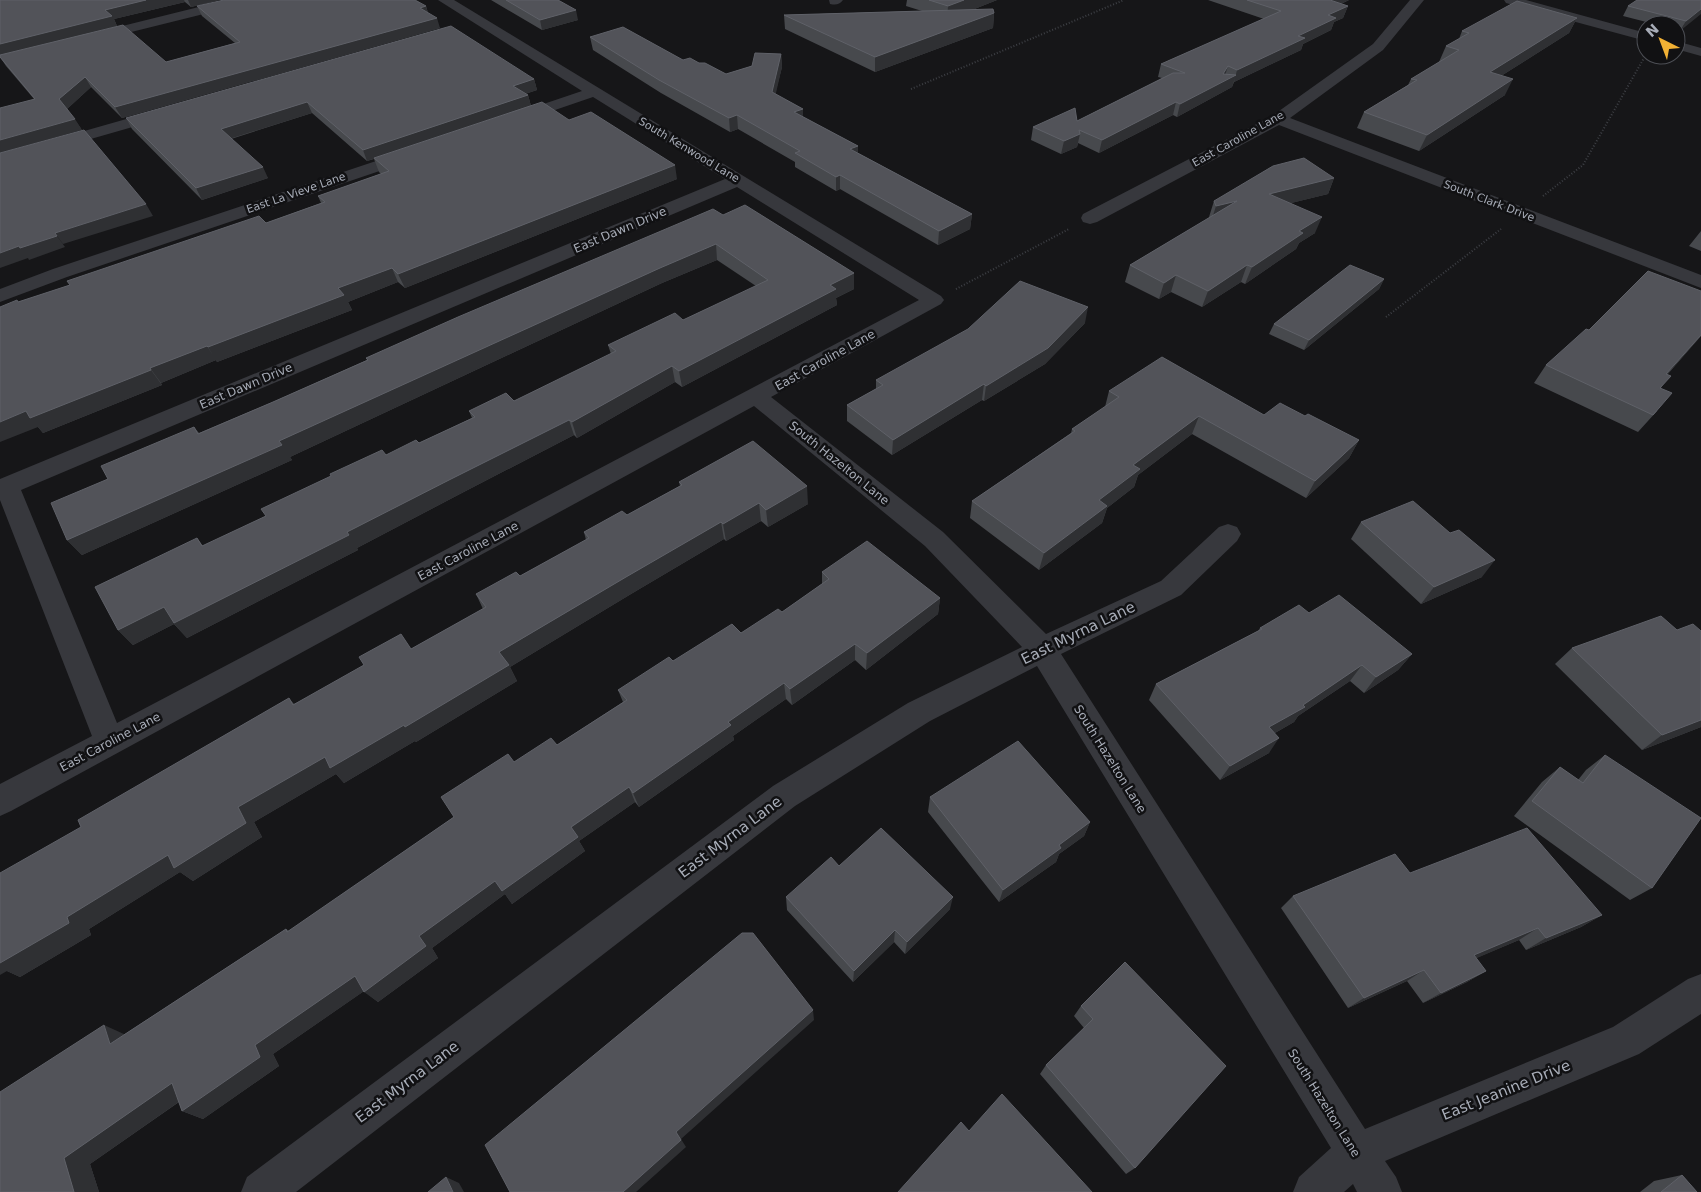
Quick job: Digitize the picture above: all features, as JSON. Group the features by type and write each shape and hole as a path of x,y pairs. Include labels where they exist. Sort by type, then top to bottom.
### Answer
{"street":[{"path":"75,42 242,0"},
{"name":"South Kenwood Lane","path":"445,0 934,300"},
{"name":"East Caroline Lane","path":"1090,218 1278,119 1378,47 1417,0"},
{"path":"1511,0 1636,34"},
{"path":"463,27 481,22"},
{"path":"1686,48 1701,52"},
{"path":"501,123 593,92"},
{"path":"0,160 180,108"},
{"name":"South Clark Drive","path":"1278,119 1701,282"},
{"name":"East La Vieve Lane","path":"0,296 70,270 426,149"},
{"name":"East Dawn Drive","path":"110,742 8,486 740,180"},
{"name":"East Caroline Lane","path":"0,801 757,397 934,300"},
{"name":"South Hazelton Lane","path":"757,397 934,539 1043,650 1381,1192"},
{"name":"East Myrna Lane","path":"262,1192 784,796 919,712 1171,588 1228,534"},
{"name":"East Jeanine Drive","path":"1314,1192 1356,1153 1626,1041 1701,992"}],"path":[{"path":"911,89 1124,0"},
{"path":"934,300 1090,218"}],"building":[{"path":"0,0 146,0 105,10 112,16 0,44"},
{"path":"224,0 415,0 426,6 420,8 437,18 115,107 85,77 59,99 75,119 0,140 0,108 35,99 0,55 123,25 166,62 240,42 197,6"},
{"path":"506,0 558,0 576,10 540,20"},
{"path":"929,0 964,0 948,6"},
{"path":"1247,0 1330,0 1348,6 1328,15 1336,18 1298,36 1305,38 1237,70 1228,66 1223,74 1236,75 1180,104 1176,102 1102,140 1079,130 1080,134 1064,141 1033,127 1075,108 1077,121 1173,73 1185,73 1161,64 1281,11"},
{"path":"1637,0 1701,0 1701,9 1686,21 1686,15 1663,15 1628,6"},
{"path":"1517,1 1577,18 1490,72 1513,79 1427,135 1364,112 1417,80 1411,79 1459,50 1446,46 1469,33 1462,31"},
{"path":"993,9 994,13 875,57 784,15"},
{"path":"451,26 534,79 513,86 528,95 363,150 307,102 221,129 263,167 196,188 126,118"},
{"path":"623,27 683,60 690,58 699,63 705,63 726,74 752,66 755,53 781,54 772,92 803,109 794,112 858,146 850,149 972,214 939,231 840,175 836,177 795,153 800,151 737,115 729,118 659,80 590,37"},
{"path":"542,102 569,120 591,112 675,165 398,274 392,268 338,288 344,295 150,368 151,370 30,418 26,411 0,422 0,307 17,300 18,302 70,285 67,281 259,216 266,223 325,202 318,196 389,171 374,158"},
{"path":"84,130 146,204 55,233 57,236 0,253 0,153"},
{"path":"1304,158 1334,178 1269,194 1322,217 1299,231 1303,233 1252,267 1247,265 1208,291 1176,275 1164,283 1130,265 1237,201 1216,206 1214,201 1273,166"},
{"path":"745,205 854,273 830,285 836,289 679,371 672,366 572,422 569,420 451,479 347,532 349,535 174,623 164,607 118,630 95,587 197,538 202,546 266,516 261,509 382,450 386,455 416,440 419,443 475,417 469,411 506,393 514,401 616,351 608,345 675,313 683,320 768,280 716,244 279,441 282,445 67,540 51,503 108,479 101,466 194,427 198,434 368,360 366,358 458,317 713,209 723,215"},
{"path":"1350,265 1384,279 1309,340 1274,324"},
{"path":"1648,271 1701,291 1701,335 1666,374 1671,376 1660,388 1672,393 1653,415 1546,365 1586,329 1589,330"},
{"path":"1020,281 1088,307 1048,348 986,386 984,384 893,440 847,405 883,385 876,380 968,329"},
{"path":"1162,357 1264,415 1280,403 1305,416 1308,414 1359,440 1315,481 1199,416 1133,465 1140,469 1099,500 1107,506 1044,553 972,501 1075,431 1072,429 1119,397 1109,391"},
{"path":"753,441 807,486 766,510 759,503 723,524 721,522 499,652 509,665 405,727 404,725 330,768 325,757 238,807 246,823 174,868 168,855 67,917 69,923 0,963 0,873 81,827 78,820 289,698 293,705 364,665 359,657 401,634 411,649 486,607 476,594 516,572 520,576 589,538 584,532 622,511 627,515 682,485 679,482"},
{"path":"1413,501 1450,533 1459,530 1495,560 1434,587 1361,522"},
{"path":"867,541 940,598 867,653 855,644 790,689 784,683 728,722 731,725 633,793 629,787 571,827 578,837 502,891 495,881 419,936 426,946 364,992 355,976 255,1045 260,1057 182,1111 172,1083 64,1158 74,1192 0,1192 0,1092 104,1025 110,1044 286,929 287,932 454,817 441,797 508,754 514,762 551,738 557,745 627,700 618,690 669,657 673,661 732,624 741,633 778,609 782,612 829,579 822,572"},
{"path":"1339,595 1412,654 1376,677 1362,665 1303,705 1305,707 1269,727 1279,738 1230,766 1156,684 1262,629 1260,628 1299,605 1309,613"},
{"path":"1661,616 1677,630 1693,624 1701,631 1701,720 1662,735 1572,648"},
{"path":"1018,741 1090,822 1059,845 1061,848 1003,890 930,797"},
{"path":"1605,755 1701,818 1652,888 1532,801 1560,767 1583,783"},
{"path":"881,828 953,897 907,942 895,930 854,971 786,897 831,857 839,866"},
{"path":"1527,828 1602,915 1546,938 1538,928 1474,955 1486,971 1441,993 1424,970 1364,998 1293,896 1395,854 1410,873"},
{"path":"742,933 753,933 813,1010 676,1132 681,1140 623,1192 510,1192 485,1145"},
{"path":"1125,962 1226,1066 1135,1168 1046,1065 1093,1019 1081,1006"},
{"path":"1002,1094 1092,1192 898,1192 961,1122 969,1131"},
{"path":"1682,1175 1697,1192 1661,1192"},
{"path":"446,1177 453,1192 428,1192"}]}
